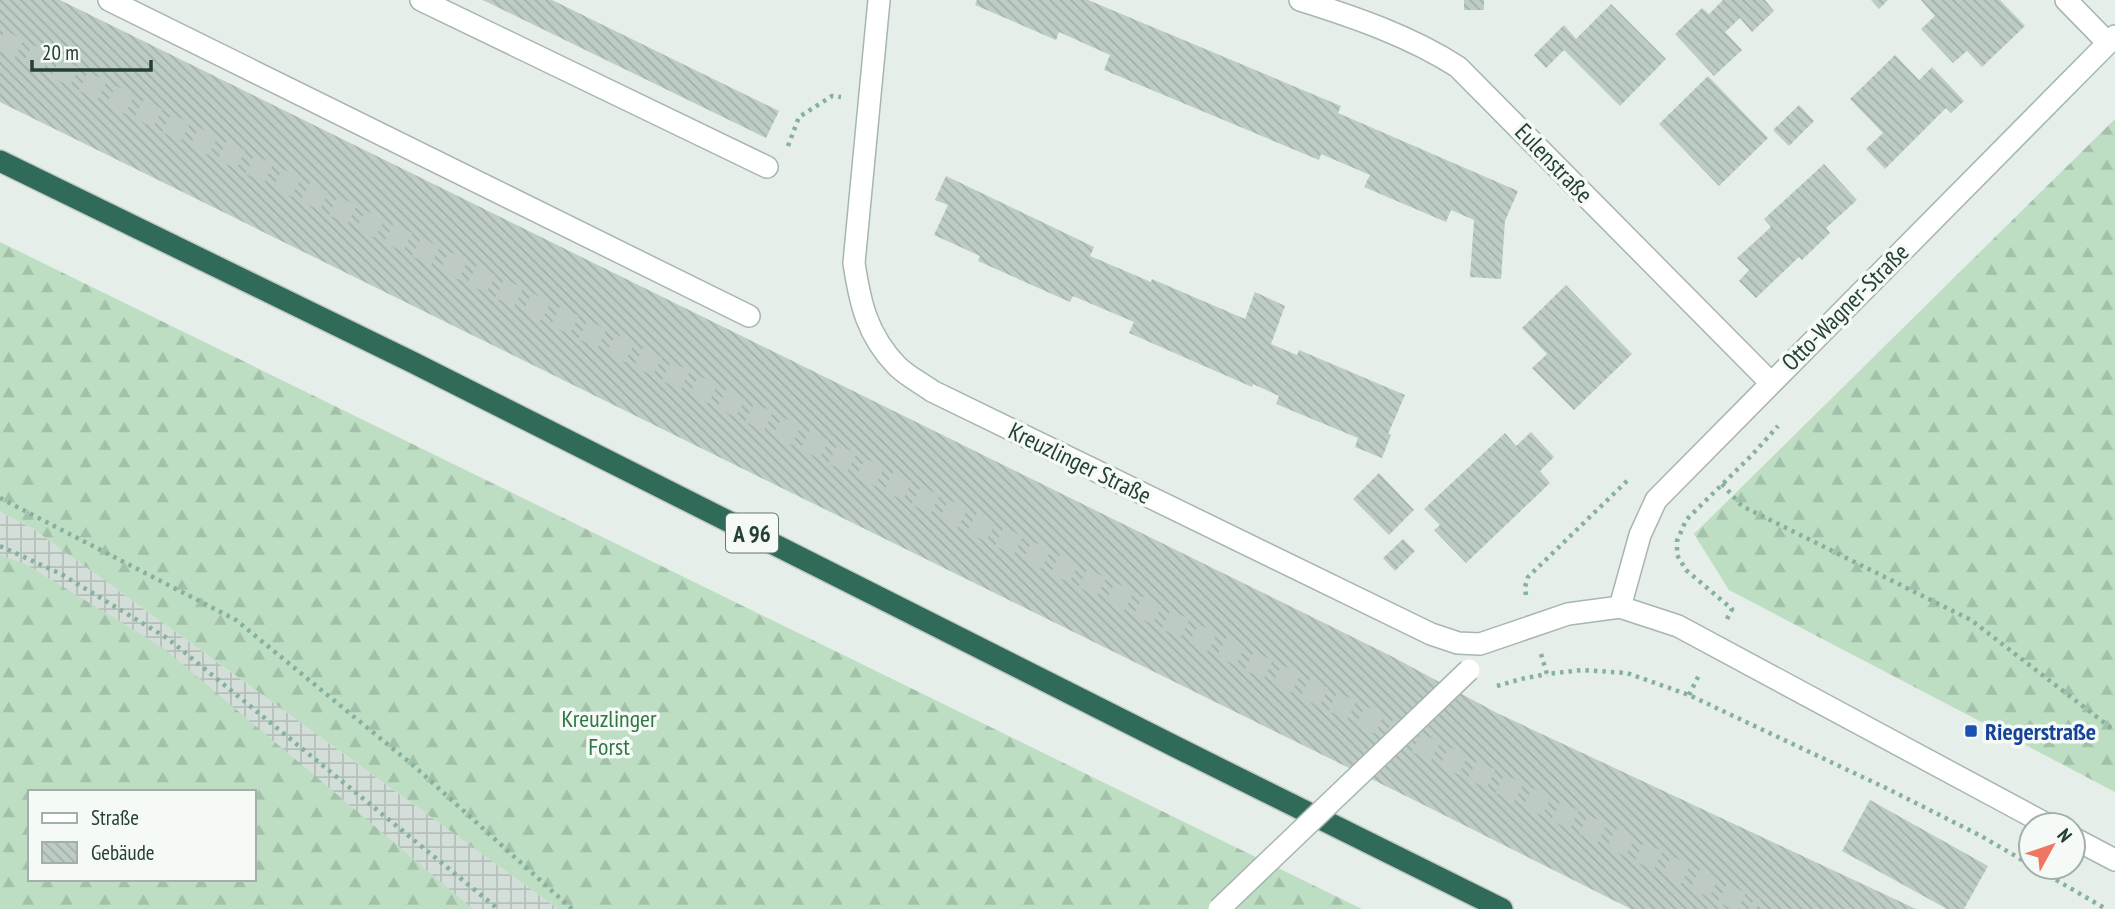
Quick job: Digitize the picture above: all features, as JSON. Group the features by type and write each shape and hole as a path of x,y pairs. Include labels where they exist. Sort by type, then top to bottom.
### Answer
{"highway":[{"name":"A 96","path":"0,161 412,362 1502,909"}],"street":[{"path":"109,0 749,316"},
{"path":"421,0 767,167"},
{"name":"Kreuzlinger Straße","path":"879,0 854,262 860,303 867,320 875,338 898,367 932,391 1431,634 1458,643 1480,644 1569,614 1620,607"},
{"name":"Eulenstraße","path":"1300,0 1389,32 1435,52 1458,67 1770,382"},
{"path":"2066,0 2112,39"},
{"name":"Otto-Wagner-Straße","path":"1620,607 1640,535 1656,500 2112,39"},
{"path":"1620,607 1678,626 2022,811"},
{"path":"1219,909 1469,670 1480,644"},
{"path":"2087,845 2115,860"}],"path":[{"path":"767,167 777,172 799,117 832,96 869,100"},
{"path":"1689,695 1732,609 1686,570 1677,555 1677,541 1686,520 1752,455 1786,416"},
{"path":"1722,484 1742,506 1971,620 2115,731"},
{"path":"0,498 236,620 414,766 572,909"},
{"path":"0,545 61,574 167,638 498,909"},
{"path":"1532,626 1547,674"},
{"path":"1469,670 1494,686 1547,674 1582,670 1627,673 1689,695 1891,790 2017,857"},
{"path":"2058,881 2106,909"}],"shaded area":[{"path":"0,512 32,528 558,909 0,909"}],"green space":[{"path":"2115,119 2115,792 1729,590 1694,534"},
{"name":"Kreuzlinger Forst","path":"0,242 1362,909 558,909 32,528 0,512"},
{"path":"0,555 27,565 162,647 473,909 0,909"}],"building":[{"path":"0,0 60,0 1391,656 1497,713 1916,909 1631,909 0,102"},
{"path":"483,0 552,0 779,111 766,138"},
{"path":"977,0 1088,0 1341,106 1338,113 1518,191 1505,221 1501,279 1470,277 1474,220 1451,210 1446,222 1364,187 1370,175 1321,154 1319,160 1104,70 1110,55 1059,32 1056,40 975,5"},
{"path":"1464,0 1484,0 1484,10 1464,10"},
{"path":"1723,0 1765,0 1774,11 1752,32 1740,18 1725,32 1742,50 1714,76 1675,34 1702,8 1709,14"},
{"path":"1871,0 1888,0 1879,9"},
{"path":"1921,0 2000,0 2025,26 1982,67 1967,51 1953,63 1921,29 1935,16"},
{"path":"1611,4 1666,59 1620,106 1564,50 1546,68 1534,55 1564,25 1576,39"},
{"path":"1895,55 1919,80 1932,67 1964,101 1951,113 1946,108 1885,169 1866,149 1883,133 1850,99"},
{"path":"1708,76 1768,138 1719,186 1659,124"},
{"path":"1799,105 1814,121 1789,146 1773,130"},
{"path":"1824,164 1857,200 1826,228 1830,233 1802,260 1799,257 1756,298 1739,281 1749,270 1737,258 1771,227 1764,219"},
{"path":"946,176 1094,247 1090,256 1245,319 1255,292 1285,306 1271,344 1297,355 1299,350 1405,395 1388,434 1391,435 1382,458 1355,447 1358,438 1276,404 1279,396 1253,384 1252,387 1129,333 1134,322 1073,296 1070,302 978,261 980,256 934,235 948,205 935,200"},
{"path":"1566,285 1632,354 1574,410 1532,368 1547,354 1522,328"},
{"path":"1531,432 1554,457 1540,471 1550,483 1466,563 1434,530 1440,525 1424,509 1505,433 1516,446"},
{"path":"1379,473 1414,510 1389,535 1353,499"},
{"path":"1403,539 1415,551 1395,571 1383,558"},
{"path":"1870,800 1988,866 1964,909 1947,909 1842,851"}],"tunnel":[{"path":"0,40 1242,657 1756,909"}],"place":[{"name":"Riegerstraße","path":"1971,731"}]}
